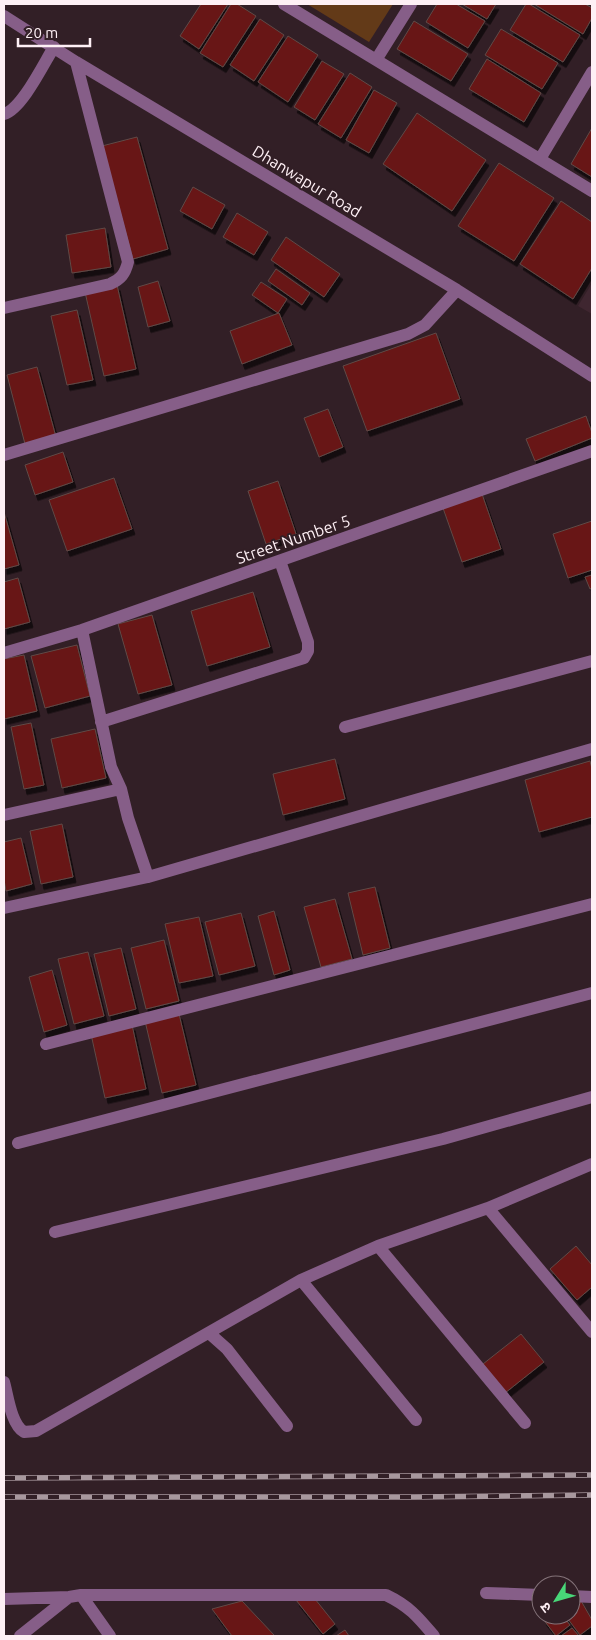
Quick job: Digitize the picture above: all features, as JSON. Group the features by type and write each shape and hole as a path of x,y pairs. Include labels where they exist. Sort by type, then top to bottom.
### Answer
{"street":[{"path":"284,4 592,191"},
{"path":"376,60 411,4"},
{"name":"Dhanwapur Road","path":"4,16 76,62 457,290 592,376"},
{"path":"4,114 9,113 24,98 54,47"},
{"path":"4,308 110,284 120,279 125,272 128,262 76,62"},
{"path":"540,159 592,72"},
{"path":"4,455 408,334 425,325 457,290"},
{"name":"Street Number 5","path":"4,652 82,630 592,452"},
{"path":"101,722 304,658 308,651 308,642 280,561"},
{"path":"82,630 111,767 121,789 128,818 148,877"},
{"path":"345,727 592,661"},
{"path":"4,908 148,877 592,749"},
{"path":"4,815 121,789"},
{"path":"46,1044 592,904"},
{"path":"18,1143 592,992"},
{"path":"55,1232 443,1139 592,1097"},
{"path":"4,1382 18,1429 29,1433 36,1431 301,1280 378,1246 488,1208 591,1166"},
{"path":"488,1208 592,1332"},
{"path":"378,1246 525,1423"},
{"path":"301,1280 416,1420"},
{"path":"209,1333 227,1349 287,1426"},
{"path":"486,1593 531,1594"},
{"path":"4,1599 75,1596 386,1595 403,1603 434,1636"},
{"path":"20,1636 75,1596"},
{"path":"75,1596 110,1636"}],"shaded area":[{"path":"307,4 393,4 369,42"},
{"path":"592,283 592,314 578,306"}],"building":[{"path":"201,4 228,4 199,49 180,36"},
{"path":"231,4 237,4 256,16 223,67 200,53"},
{"path":"437,4 456,4 485,21 468,48 426,22"},
{"path":"462,4 496,4 487,19"},
{"path":"526,4 580,35 563,62 510,30"},
{"path":"534,4 585,4 592,8 592,18 583,34"},
{"path":"260,19 284,35 254,81 230,65"},
{"path":"414,21 468,54 451,81 397,49"},
{"path":"501,29 558,63 542,89 485,55"},
{"path":"288,36 318,55 288,102 258,82"},
{"path":"487,59 541,93 524,122 469,89"},
{"path":"322,61 344,74 315,120 294,107"},
{"path":"350,73 372,87 341,138 318,124"},
{"path":"374,90 397,103 369,153 346,140"},
{"path":"417,113 486,160 452,211 383,164"},
{"path":"592,128 592,177 571,164"},
{"path":"137,137 168,249 133,259 102,146"},
{"path":"499,163 554,198 514,261 458,226"},
{"path":"193,187 225,205 212,229 180,211"},
{"path":"561,201 592,222 592,268 573,299 520,264"},
{"path":"237,213 268,232 254,255 223,237"},
{"path":"105,228 111,267 72,273 66,235"},
{"path":"286,237 340,274 324,297 271,260"},
{"path":"276,269 310,293 302,305 268,281"},
{"path":"158,281 170,321 148,327 138,287"},
{"path":"261,282 287,299 278,313 252,295"},
{"path":"117,285 136,369 104,376 85,292"},
{"path":"77,310 93,380 67,385 51,316"},
{"path":"279,313 292,345 242,364 230,331"},
{"path":"436,333 460,399 367,431 343,366"},
{"path":"37,367 56,437 25,444 7,375"},
{"path":"328,409 343,447 319,457 304,418"},
{"path":"586,416 592,438 535,461 526,439"},
{"path":"63,452 73,482 35,495 25,465"},
{"path":"114,478 132,529 67,551 49,500"},
{"path":"278,481 296,534 266,544 248,491"},
{"path":"482,494 501,549 462,562 443,508"},
{"path":"4,512 19,565 4,569"},
{"path":"592,521 592,570 568,578 553,534"},
{"path":"592,575 592,588 590,589 585,577"},
{"path":"18,578 30,622 4,629 4,582"},
{"path":"253,592 270,647 207,666 191,611"},
{"path":"152,615 172,685 138,694 118,624"},
{"path":"77,645 90,696 45,708 31,656"},
{"path":"24,655 37,711 4,719 4,659"},
{"path":"31,723 44,785 24,789 11,727"},
{"path":"95,729 106,778 62,788 51,739"},
{"path":"335,759 345,799 283,815 273,774"},
{"path":"590,761 592,769 592,817 539,832 525,780"},
{"path":"62,824 73,877 41,884 30,831"},
{"path":"21,838 32,884 6,891 4,879 4,842"},
{"path":"375,887 390,948 363,955 348,893"},
{"path":"335,899 352,959 321,967 304,907"},
{"path":"274,911 290,970 274,975 258,916"},
{"path":"241,913 255,966 219,975 205,922"},
{"path":"199,917 213,976 179,983 165,924"},
{"path":"164,940 179,1001 146,1009 131,948"},
{"path":"121,948 136,1009 109,1016 94,954"},
{"path":"88,952 104,1016 74,1024 58,959"},
{"path":"52,970 67,1025 44,1032 29,977"},
{"path":"179,1014 196,1085 162,1093 145,1021"},
{"path":"132,1025 146,1089 105,1098 91,1034"},
{"path":"576,1246 592,1265 592,1287 577,1300 550,1269"},
{"path":"521,1334 544,1362 505,1393 483,1364"},
{"path":"315,1599 335,1624 323,1634 296,1600"},
{"path":"242,1601 274,1635 232,1636 212,1609"},
{"path":"581,1601 592,1620 592,1626 580,1635 572,1625 581,1625"},
{"path":"548,1625 570,1625 556,1636"},
{"path":"572,1628 579,1636 561,1636"},
{"path":"345,1630 349,1636 336,1636"}],"railway":[{"path":"4,1478 592,1475"},
{"path":"4,1497 592,1495"}]}
